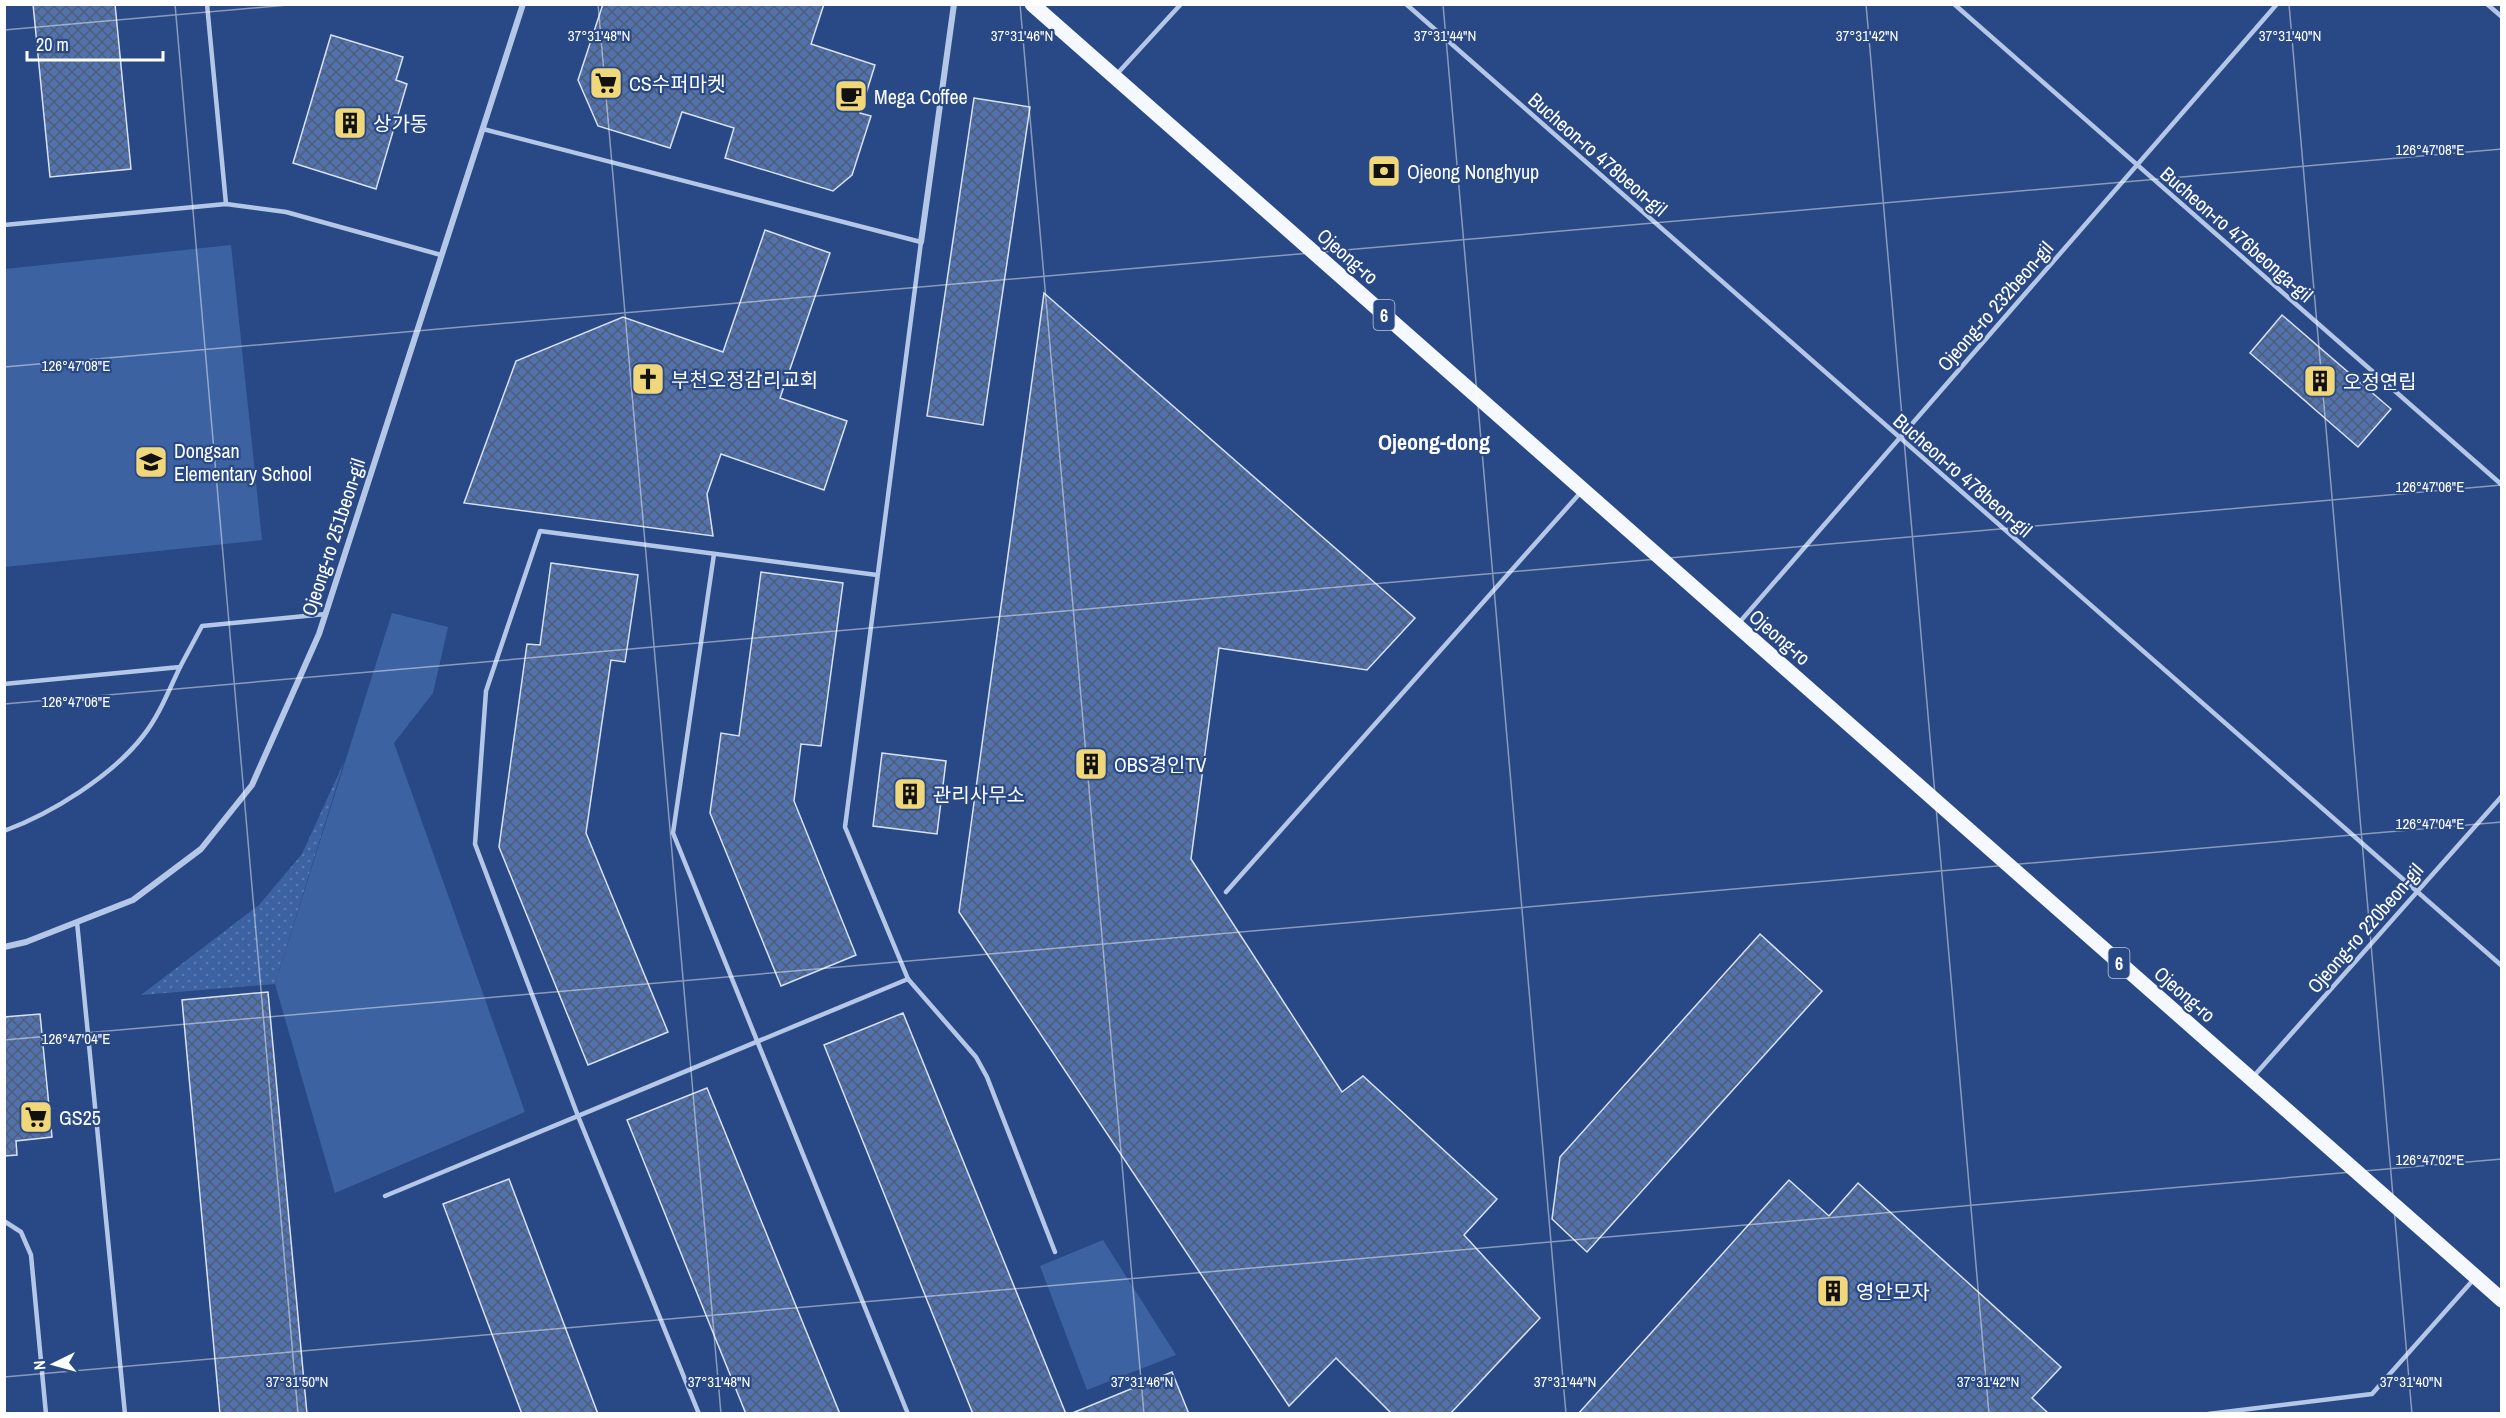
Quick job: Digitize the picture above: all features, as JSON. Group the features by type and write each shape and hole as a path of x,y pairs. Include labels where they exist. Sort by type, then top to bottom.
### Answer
{"main road":[{"name":"Ojeong-ro","path":"1032,4 2502,1300"}],"street":[{"name":"Ojeong-ro 251beon-gil","path":"4,947 26,942 133,900 201,849 252,785 326,614 523,4"},
{"path":"921,242 954,4"}],"lane":[{"path":"207,4 226,204"},
{"path":"1114,77 1181,4"},
{"name":"Bucheon-ro 478beon-gil","path":"1406,4 1899,440 2502,966"},
{"name":"Bucheon-ro 476beonga-gil","path":"1954,4 2502,485"},
{"name":"Ojeong-ro 232beon-gil","path":"1736,626 2277,4"},
{"path":"2487,4 2502,17"},
{"path":"483,129 921,242 844,826 908,979 976,1058 987,1077 1054,1252"},
{"path":"4,225 226,204 286,212 441,255"},
{"path":"1226,892 1583,490"},
{"path":"699,1413 578,1116 476,844 486,691 540,531 877,575"},
{"path":"714,554 673,833 908,1413"},
{"path":"4,831 74,795 117,764 144,735 202,626 326,614"},
{"path":"4,684 180,667"},
{"name":"Ojeong-ro 220beon-gil","path":"2251,1079 2502,796"},
{"path":"77,922 125,1413"},
{"path":"385,1196 908,979"},
{"path":"4,1221 21,1232 31,1255 46,1413"},
{"path":"2208,1413 2372,1394 2476,1277"}],"shaded area":[{"path":"231,245 262,540 5,567 5,269"},
{"path":"392,613 448,627 433,693 394,743 525,1112 335,1193 275,984"},
{"path":"344,762 275,984 141,995 259,905 302,854"},
{"path":"1103,1240 1176,1355 1087,1390 1040,1266"}],"building":[{"path":"33,4 115,4 131,169 50,177"},
{"path":"603,4 824,4 811,44 875,65 860,113 871,116 852,175 833,191 725,158 734,128 682,112 670,148 598,126 578,80"},
{"name":"상가동","path":"331,35 403,57 396,80 407,84 376,189 293,163"},
{"path":"974,98 1030,107 983,425 927,416"},
{"name":"부천오정감리교회","path":"765,230 830,253 780,398 847,421 824,490 721,454 707,494 713,536 464,503 516,361 623,317 723,352"},
{"name":"OBS경인TV","path":"1044,293 1415,618 1367,670 1219,648 1191,859 1342,1092 1363,1076 1497,1199 1464,1235 1540,1318 1450,1414 1392,1414 1336,1358 1289,1406 959,912"},
{"name":"오정연립","path":"2282,315 2391,409 2358,447 2250,353"},
{"path":"551,563 638,575 625,662 611,660 586,833 668,1032 588,1065 499,847 527,644 540,645"},
{"path":"761,572 843,583 821,746 801,744 794,801 856,955 781,986 710,813 721,733 739,736"},
{"name":"관리사무소","path":"882,753 946,761 937,834 873,826"},
{"path":"1760,934 1822,991 1587,1252 1552,1219 1560,1157"},
{"path":"268,992 307,1414 220,1414 182,1000"},
{"path":"903,1013 1066,1414 973,1414 824,1045"},
{"path":"40,1014 52,1137 16,1141 17,1155 4,1156 4,1017"},
{"path":"707,1088 840,1414 746,1414 627,1120"},
{"path":"509,1179 598,1414 522,1414 443,1204"},
{"name":"영안모자","path":"1789,1180 1829,1216 1858,1183 2061,1367 2032,1398 2049,1414 1578,1414"},
{"path":"1172,1372 1189,1414 1070,1414"}],"place":[{"name":"CS수퍼마켓","path":"606,83"},
{"name":"Mega Coffee","path":"851,96"},
{"name":"상가동","path":"350,123"},
{"name":"Ojeong Nonghyup","path":"1384,171"},
{"name":"부천오정감리교회","path":"648,379"},
{"name":"오정연립","path":"2320,381"},
{"name":"Dongsan Elementary School","path":"151,462"},
{"name":"OBS경인TV","path":"1091,764"},
{"name":"관리사무소","path":"910,794"},
{"name":"GS25","path":"36,1117"},
{"name":"영안모자","path":"1833,1291"}],"district":[{"name":"Ojeong-dong","path":"1434,442"}]}
